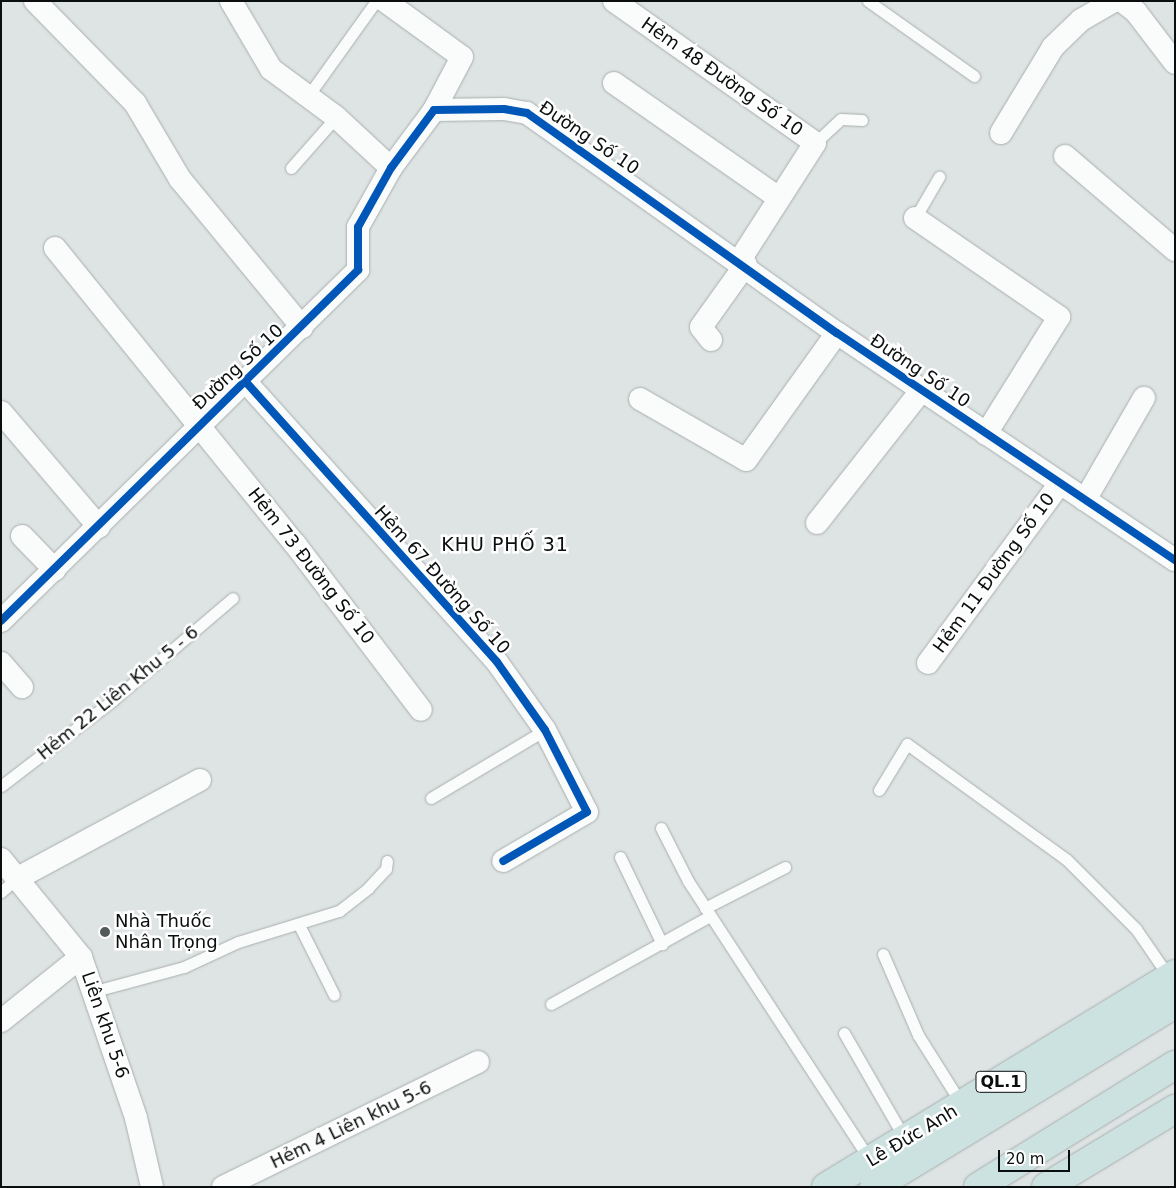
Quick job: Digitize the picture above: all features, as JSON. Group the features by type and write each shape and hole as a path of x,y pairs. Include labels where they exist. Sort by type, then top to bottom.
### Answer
{"highway":[{"name":"Lê Đức Anh","path":"826,1187 962,1106 1172,975"},
{"name":"Lê Đức Anh","path":"874,1187 1175,1004"},
{"path":"978,1187 1174,1068"},
{"path":"1046,1187 1175,1109"}],"street":[{"path":"35,1 135,103 180,179 302,327"},
{"path":"231,1 270,69 336,117 391,168"},
{"path":"385,1 462,57 434,110"},
{"name":"Hẻm 48 Đường Số 10","path":"614,1 815,143 779,198 743,262 701,327 711,340"},
{"path":"1001,133 1054,47 1081,20 1114,1"},
{"path":"1122,1 1136,12 1175,62"},
{"path":"614,83 779,198"},
{"name":"Đường Số 10","path":"1,621 99,527 199,424 302,327 358,270 358,227 391,168 434,110 504,109 527,113 743,262 837,333 1175,560"},
{"path":"1064,156 1175,250"},
{"path":"915,218 1059,317 986,434"},
{"name":"Hẻm 73 Đường Số 10","path":"55,248 199,424 421,710"},
{"path":"640,399 746,460 837,333"},
{"name":"Hẻm 67 Đường Số 10","path":"245,381 496,662 545,730 587,812 503,861"},
{"path":"817,523 921,390"},
{"path":"1085,500 1144,398"},
{"path":"1,412 99,527"},
{"name":"Hẻm 11 Đường Số 10","path":"928,663 1060,483"},
{"path":"22,536 55,570"},
{"path":"1,663 22,687"},
{"path":"9,885 200,780"},
{"name":"Liên khu 5-6","path":"1,860 9,885 81,957 95,991 136,1118 152,1187"},
{"path":"1,1021 81,957"},
{"name":"Hẻm 4 Liên khu 5-6","path":"223,1187 478,1062"}],"lane":[{"path":"308,96 376,1"},
{"path":"868,1 974,76"},
{"path":"291,168 336,117"},
{"path":"815,143 841,119 862,120"},
{"path":"915,218 940,177"},
{"name":"Hẻm 22 Liên Khu 5 - 6","path":"1,786 113,700 233,598"},
{"path":"431,798 545,730"},
{"path":"879,790 907,744 1066,859 1136,929 1172,975"},
{"path":"661,828 708,912 870,1160"},
{"path":"620,857 662,944"},
{"path":"95,991 184,967 238,942 299,925 339,911 368,888 386,869 387,861"},
{"path":"551,1004 662,944 708,912 785,867"},
{"path":"299,925 334,995"},
{"path":"883,954 918,1035 962,1106"},
{"path":"844,1033 906,1139"}],"cycle path":[{"path":"1,621 358,270 358,227 391,168 434,110 504,109 527,113 837,333 1175,560"},
{"path":"245,381 497,662 545,730 587,812 503,861"}],"place":[{"name":"Nhà Thuốc Nhân Trọng","path":"105,932"}],"district":[{"name":"KHU PHỐ 31","path":"505,545"}]}
